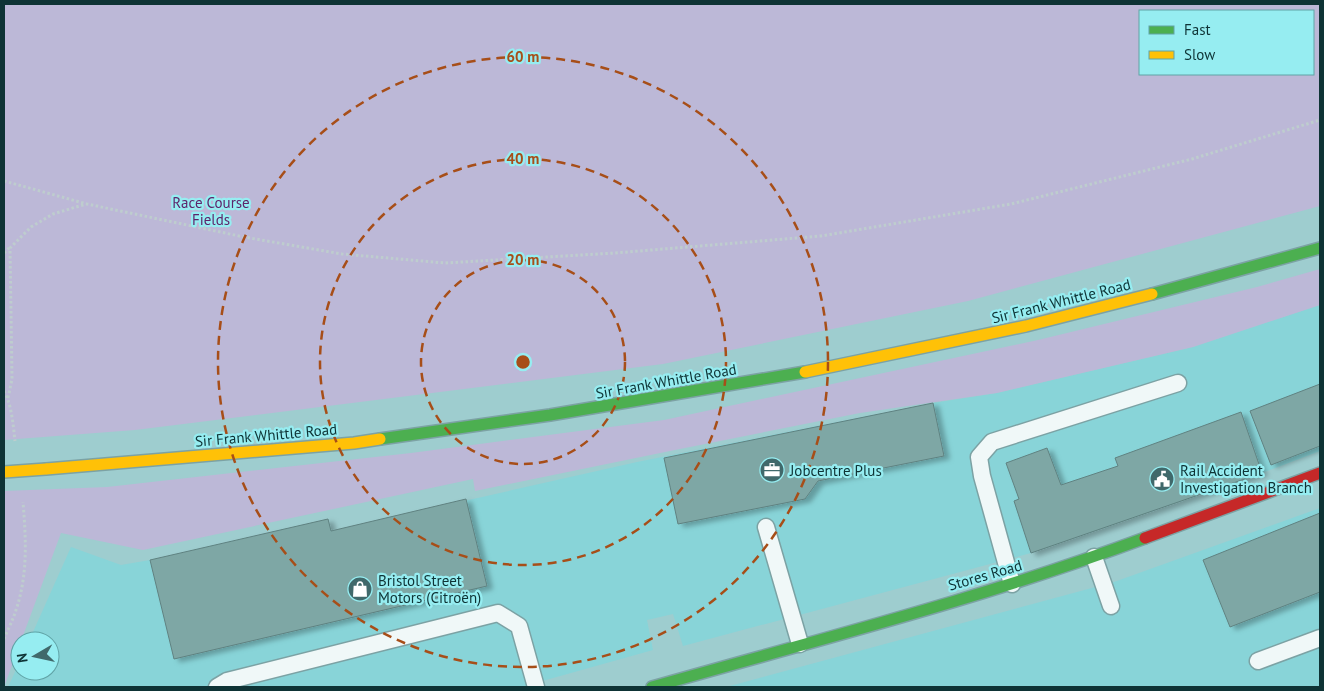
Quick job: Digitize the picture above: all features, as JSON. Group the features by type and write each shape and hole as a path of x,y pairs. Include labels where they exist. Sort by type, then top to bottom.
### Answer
{"main road":[{"name":"Sir Frank Whittle Road","path":"4,472 354,443 550,415 812,371 1036,323 1320,248"},
{"name":"Stores Road","path":"652,687 1012,584 1094,557 1320,473"}],"lane":[{"path":"1012,584 982,476 979,457 992,442 1178,383"},
{"path":"766,527 800,644"},
{"path":"1094,557 1111,606"},
{"path":"217,687 227,681 498,613 519,626 536,687"},
{"path":"1258,661 1320,638"}],"path":[{"path":"4,181 86,204 244,237 342,254 445,263 615,253 821,236 1012,204 1192,159 1320,120"},
{"path":"4,253 31,227 46,218 86,204"},
{"path":"8,398 12,379 10,248"},
{"path":"4,391 12,414"},
{"path":"4,638 16,610 25,567 26,532 22,498"}],"shaded area":[{"path":"1320,305 1320,451 1031,553 683,646 673,614 647,620 653,650 521,687 8,687 11,681 60,681 60,631 33,631 71,547 121,565 328,519 331,531 637,462 933,403 997,393 1193,347"},
{"path":"1320,508 1320,687 726,687 1114,582"}],"green space":[{"name":"Race Course Fields","path":"4,4 1320,4 1320,206 968,301 663,364 135,430 4,440"},
{"path":"1320,269 1320,305 1193,347 997,393 860,413 475,491 473,479 143,550 61,533 25,631 10,631 10,671 4,687 4,491 107,487 411,453 664,420 1038,340 1257,287"}],"building":[{"path":"1320,384 1320,446 1271,465 1250,411"},
{"name":"Jobcentre Plus","path":"933,403 944,456 818,481 805,499 678,524 664,458"},
{"name":"Rail Accident Investigation Branch","path":"1241,412 1262,473 1031,553 1014,501 1019,499 1006,463 1047,448 1061,485 1118,466 1115,458"},
{"path":"466,499 487,586 174,659 150,560 328,519 331,531"},
{"path":"1320,513 1320,592 1230,627 1203,560"}],"traffic: fast":[{"path":"1152,294 1320,248"},
{"path":"380,439 550,415 805,372"},
{"path":"652,687 962,599 1084,560 1145,538"}],"traffic: slow":[{"path":"805,372 1026,326 1152,294"},
{"path":"46,469 354,443 380,439"},
{"path":"4,472 46,469"}],"traffic: jam":[{"path":"1145,538 1320,473"}],"place":[{"name":"Jobcentre Plus","path":"772,470"},
{"name":"Rail Accident Investigation Branch","path":"1162,479"},
{"name":"Bristol Street Motors (Citroën)","path":"360,589"}]}
